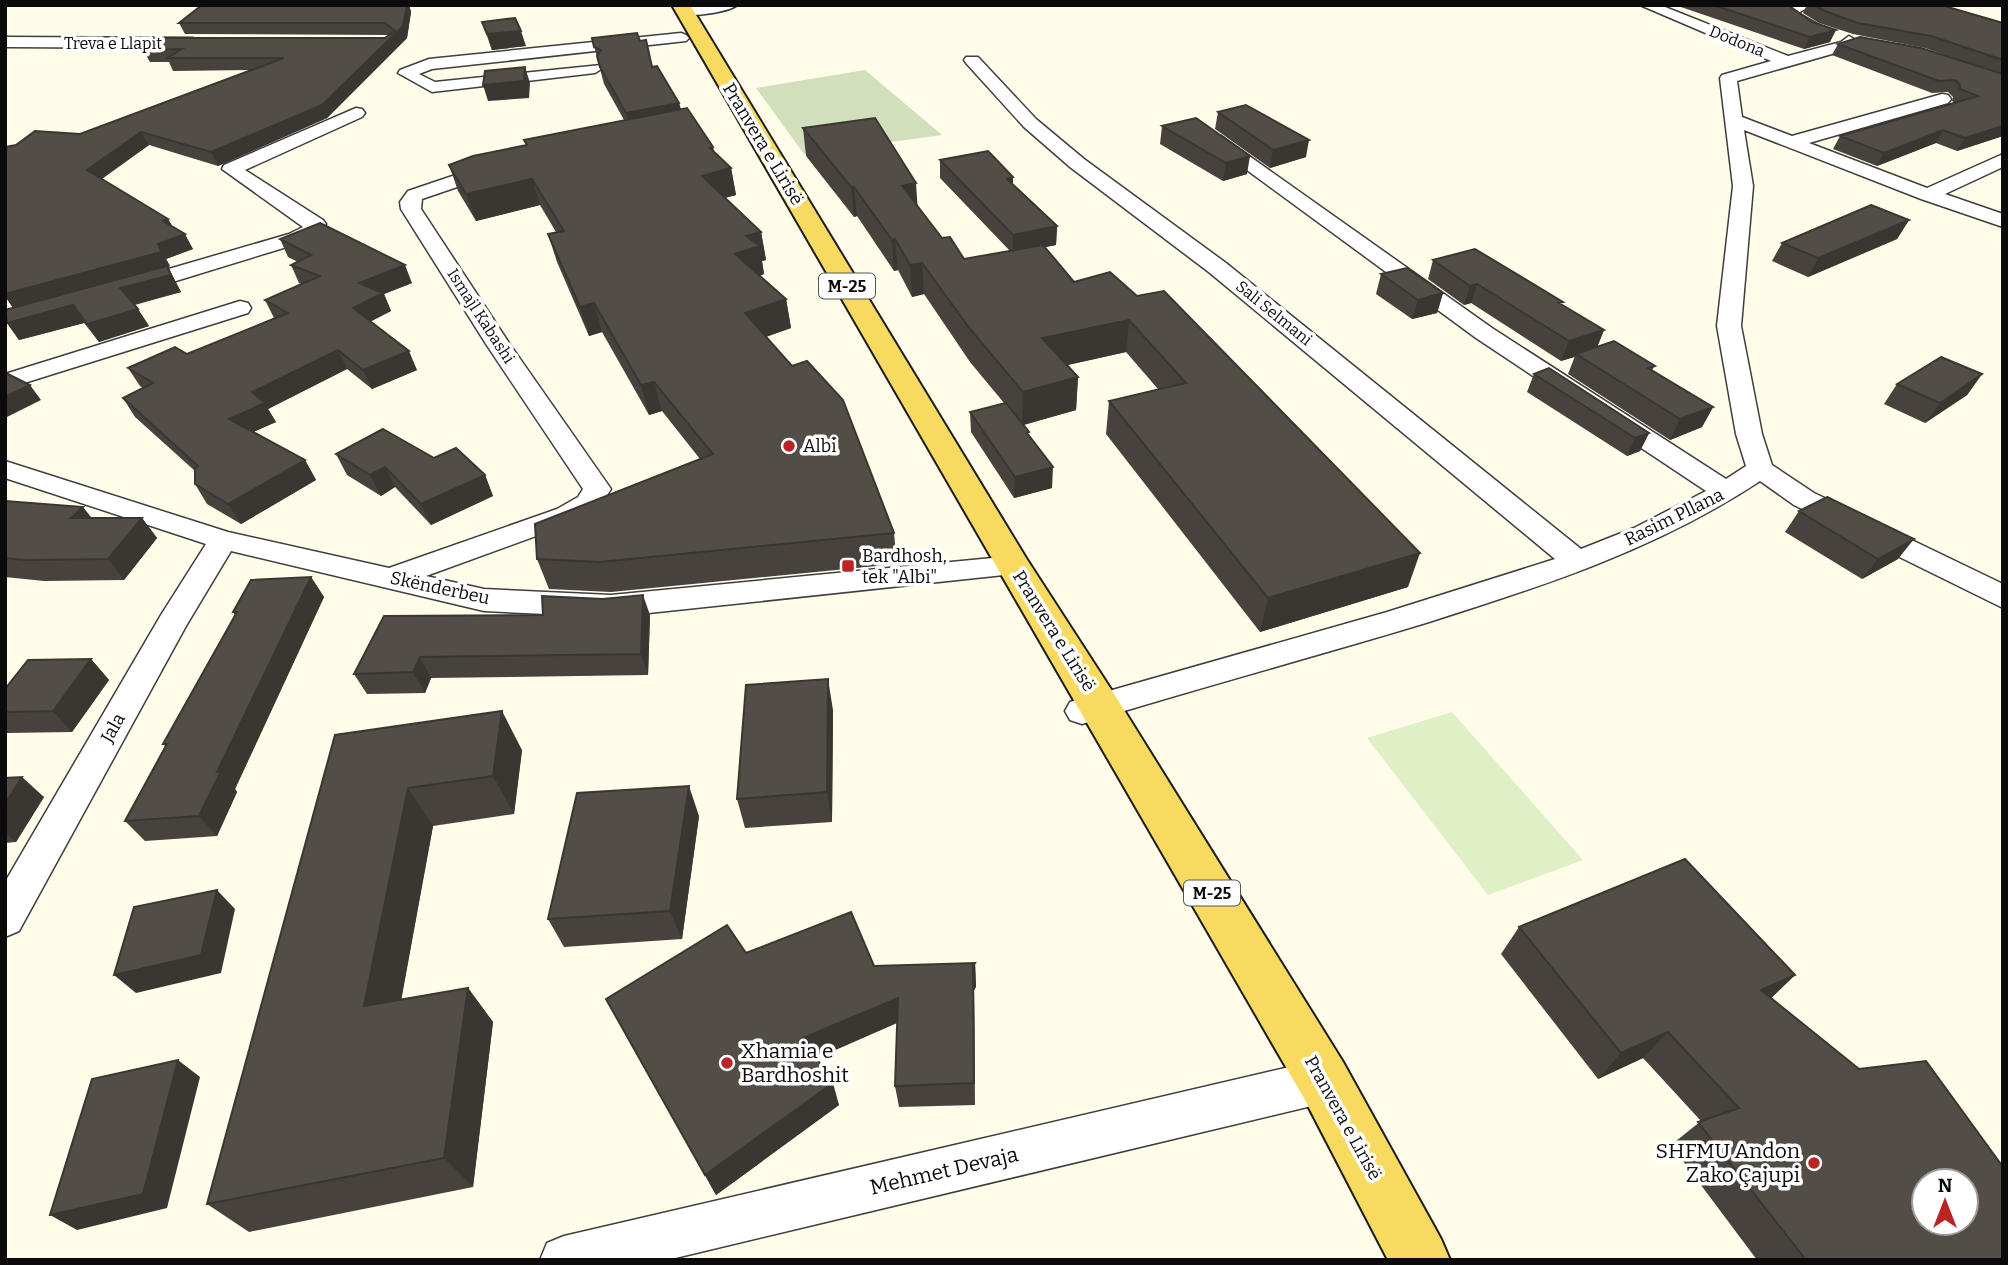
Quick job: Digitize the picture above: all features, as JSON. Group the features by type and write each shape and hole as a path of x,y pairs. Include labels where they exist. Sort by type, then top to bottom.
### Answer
{"main road":[{"name":"Pranvera e Lirisë","path":"676,7 681,38 733,133 776,200 961,516 1004,567"},
{"name":"Pranvera e Lirisë","path":"676,7 1004,567 1420,1260"},
{"name":"Pranvera e Lirisë","path":"1312,1084 1391,1260"}],"street":[{"path":"676,7 730,5"},
{"name":"Dodona","path":"1647,5 1788,62"},
{"path":"1805,5 1780,11 1814,28 1858,42 1728,78 1743,186 1729,326 1749,434 1760,469 1804,499 2003,597"},
{"path":"595,68 432,87 406,74 429,64 681,38"},
{"name":"Treva e Llapit","path":"5,42 211,43"},
{"name":"Sali Selmani","path":"972,60 1030,123 1077,163 1219,268 1579,563"},
{"path":"1791,142 1942,99"},
{"path":"116,292 296,239 310,231 316,224 231,169 356,113"},
{"path":"1732,119 2003,221"},
{"path":"1205,133 1484,333 1727,492"},
{"path":"1928,195 2003,160"},
{"name":"Ismajl Kabashi","path":"391,578 567,515 588,502 597,489 498,344 411,209 410,202 415,195 516,161"},
{"path":"5,382 240,308"},
{"name":"Skënderbeu","path":"5,469 223,540 485,600 611,606 1004,567"},
{"name":"Rasim Pllana","path":"1091,708 1282,656 1579,563 1727,492 1760,469"},
{"name":"Jala","path":"5,919 172,623 223,540"},
{"name":"Mehmet Devaja","path":"564,1260 1312,1084"}],"green space":[{"path":"865,70 942,135 804,154 756,88"},
{"path":"1452,712 1583,860 1488,895 1367,738"}],"building":[{"path":"202,5 407,5 403,26 322,105 211,152 141,132 87,170 168,219 163,221 185,234 158,244 161,252 5,294 5,147 16,145 35,131 80,134 284,58 167,58 182,49 143,50 160,38 385,38 395,31 385,23 179,23"},
{"path":"1713,5 1788,5 1812,22 1836,30 1810,37"},
{"path":"1814,5 1941,5 2003,23 2003,60 1931,36 1858,23"},
{"path":"515,18 521,31 487,34 482,22"},
{"path":"637,33 640,41 646,40 652,67 657,66 679,103 626,113 600,67 597,56 601,50 594,47 592,38"},
{"path":"1860,37 1921,48 2003,74 2003,126 1965,138 1943,130 1884,153 1840,136 1978,96 1960,89 1955,80 1939,81 1838,44"},
{"path":"525,67 524,81 483,85 485,71"},
{"path":"1246,105 1309,140 1273,150 1218,112"},
{"path":"687,108 713,147 710,148 731,168 702,176 761,232 746,236 760,246 735,254 786,299 745,313 792,366 807,361 843,400 894,533 600,562 537,559 535,524 713,454 654,382 641,385 594,303 580,307 548,234 564,231 532,179 466,194 449,165 473,156 527,145 524,140"},
{"path":"875,118 916,183 902,186 942,238 950,237 964,259 1043,245 1074,282 1110,272 1137,296 1164,291 1420,553 1268,598 1109,401 1186,383 1129,320 1042,338 1078,377 1023,392 970,329 922,263 910,265 895,239 892,240 854,187 851,187 803,128"},
{"path":"1196,118 1250,156 1226,163 1162,126"},
{"path":"988,151 1013,177 1007,179 1057,226 1013,235 940,160"},
{"path":"1871,205 1909,220 1818,258 1782,243"},
{"path":"320,223 405,265 359,283 383,293 353,308 409,351 363,370 338,350 252,392 265,403 229,419 305,460 228,504 195,484 195,468 198,466 123,398 153,383 128,368 175,347 187,354 288,313 265,300 320,276 291,265 311,255 280,239"},
{"path":"1475,249 1604,330 1569,341 1477,284 1470,286 1433,260"},
{"path":"167,266 171,275 120,288 138,309 87,324 73,305 7,323 5,310"},
{"path":"1407,268 1443,293 1418,300 1381,274"},
{"path":"1614,341 1655,366 1648,368 1713,407 1680,419 1576,354"},
{"path":"1941,357 1982,374 1940,403 1897,384"},
{"path":"1549,368 1649,433 1635,438 1534,374"},
{"path":"6,373 30,385 5,397"},
{"path":"1006,403 1053,467 1015,477 970,412"},
{"path":"383,429 434,458 456,448 485,475 421,504 385,467 370,475 336,454"},
{"path":"1827,497 1914,539 1878,559 1799,511"},
{"path":"5,501 83,507 71,518 142,518 108,559 5,558"},
{"path":"311,577 217,772 221,771 199,816 125,821 167,744 163,744 237,612 233,612 251,580"},
{"path":"643,595 641,654 420,657 413,672 354,674 384,616 543,615 542,596 603,599"},
{"path":"91,659 53,711 5,712 5,689 28,660"},
{"path":"828,679 827,792 737,799 746,685"},
{"path":"502,711 493,776 408,788 364,1006 468,988 444,1158 207,1204 335,735"},
{"path":"22,777 5,804 5,778"},
{"path":"689,786 670,911 548,919 577,793"},
{"path":"1685,859 1795,975 1761,990 1859,1069 1926,1061 2003,1167 2003,1260 1806,1260 1698,1122 1739,1108 1668,1032 1621,1053 1519,927"},
{"path":"217,890 201,955 114,975 134,907"},
{"path":"851,912 874,966 975,963 974,1083 895,1086 898,998 803,1038 833,1083 705,1175 606,999 727,925 746,953"},
{"path":"178,1060 143,1194 50,1215 92,1079"}],"place":[{"name":"Albi","path":"789,446"},
{"name":"Bardhosh, tek \"Albi\"","path":"848,566"},
{"name":"Xhamia e Bardhoshit","path":"727,1063"},
{"name":"SHFMU Andon Zako Çajupi","path":"1814,1163"}]}
